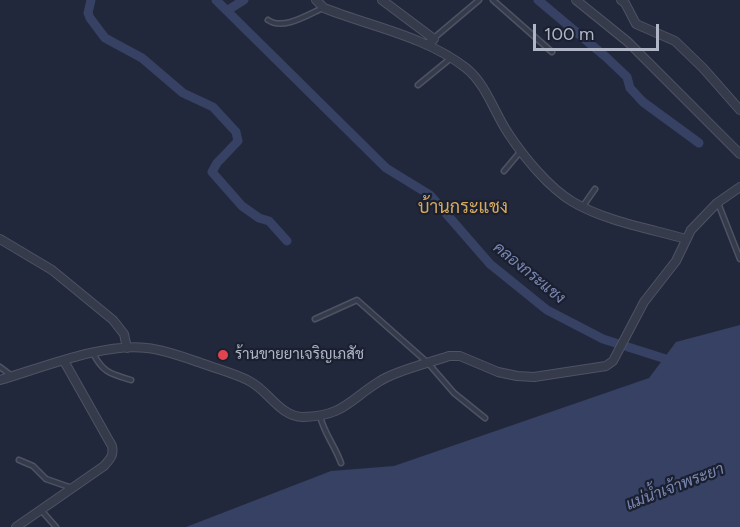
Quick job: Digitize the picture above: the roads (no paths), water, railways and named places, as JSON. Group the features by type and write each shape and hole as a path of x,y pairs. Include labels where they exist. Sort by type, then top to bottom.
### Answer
{"street":[{"path":"316,0 324,8 414,39 452,58 469,70 481,83 492,108 521,151 557,190 582,207 686,239"},
{"path":"382,0 434,39 427,45"},
{"path":"576,0 628,42 740,154"},
{"path":"621,0 625,3 636,24 675,41 740,110"},
{"path":"0,380 93,352 146,348 230,373 252,383 285,411 295,416 320,416 346,407 387,378 449,356 460,356 508,375 534,377 600,368 614,361 650,293 676,261 691,230 717,203 740,187"},
{"path":"0,239 52,270 104,313 120,328 127,348"},
{"path":"16,527 104,466 114,453 64,361"}],"lane":[{"path":"434,39 479,0"},
{"path":"493,0 552,52"},
{"path":"268,20 278,24 288,22 324,8"},
{"path":"418,86 452,58"},
{"path":"504,171 521,151"},
{"path":"582,207 595,189"},
{"path":"717,203 740,259"},
{"path":"315,319 357,300 428,363 444,384 485,418"},
{"path":"93,352 99,366 105,371 131,380"},
{"path":"0,367 12,376"},
{"path":"320,416 323,429 333,443 341,463"},
{"path":"19,460 33,466 46,478 72,488"},
{"path":"40,510 55,527"}],"water":[{"name":"แม่น้ำเจ้าพระยา","path":"740,325 740,527 186,527 331,471 394,466 649,378 676,342"}],"waterway":[{"path":"91,0 88,13 105,38 142,58 183,93 213,107 236,132 238,141 217,163 212,172 242,206 259,218 269,221 287,241"},
{"name":"คลองกระแชง","path":"216,0 386,168 430,195 490,264 547,310 603,339 672,361 674,364"},
{"path":"228,10 244,0"},
{"path":"538,0 627,77 630,88 643,102 699,143"}],"place":[{"name":"ร้านขายยาเจริญเภสัช","path":"223,355"}],"district":[{"name":"บ้านกระแชง","path":"463,208"}]}
